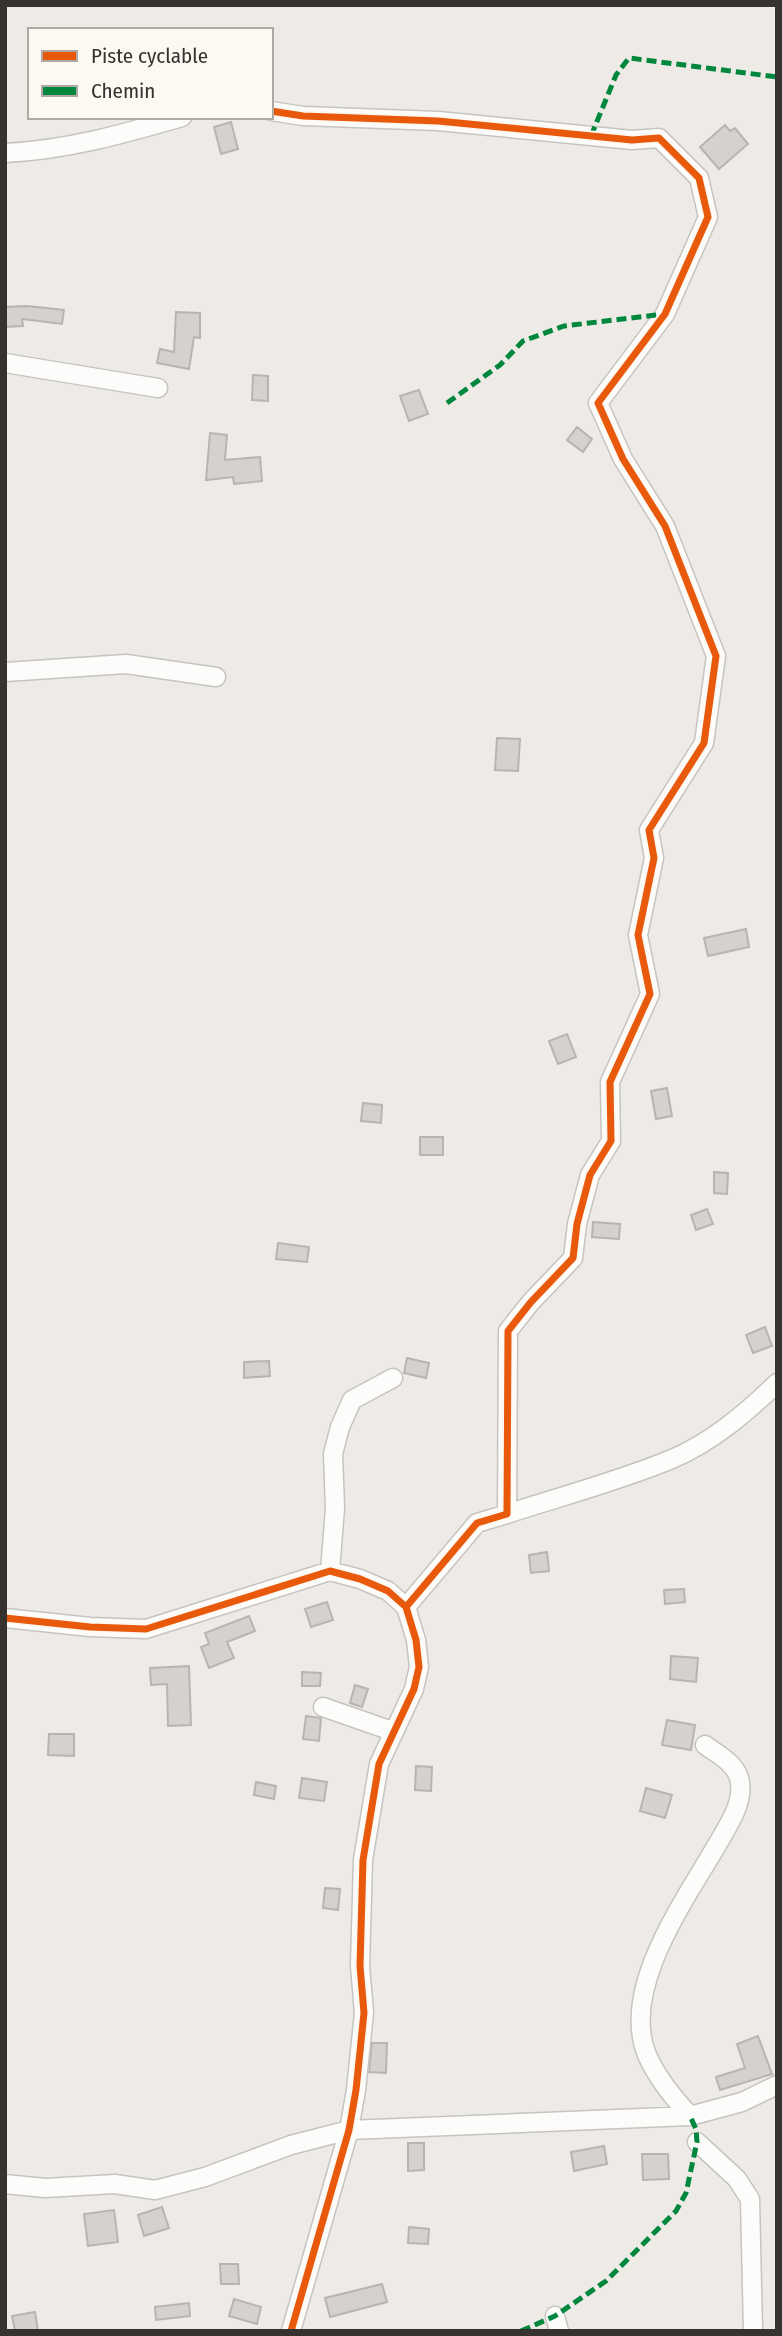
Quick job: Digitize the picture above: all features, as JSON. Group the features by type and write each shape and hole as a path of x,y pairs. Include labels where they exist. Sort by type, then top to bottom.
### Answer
{"street":[{"path":"273,111 303,116 438,121 632,140 659,138 699,178 708,217 665,314 597,403 623,459 665,526 716,656 704,743 649,830 654,858 638,934 650,994 610,1082 611,1141 590,1175 577,1224 573,1258 531,1302 508,1331 508,1514"},
{"path":"5,153 47,151 92,143 175,119"},
{"path":"5,363 158,388"},
{"path":"5,672 126,664 216,677"},
{"path":"330,1570 335,1508 333,1454 340,1427 352,1400 364,1391 393,1378"},
{"path":"406,1607 477,1523 672,1458 704,1442 745,1413 777,1383"},
{"path":"5,1618 146,1629 330,1570 388,1591 406,1607 416,1640 419,1667 414,1689 392,1731 379,1764 363,1860 360,1966 364,2013 360,2062 349,2130 290,2331"},
{"path":"323,1707 392,1731"},
{"path":"690,2116 671,2096 652,2064 646,2052 641,2018 646,1979 660,1947 732,1820 741,1792 739,1776 732,1765 705,1745"},
{"path":"5,2184 44,2188 115,2183 155,2190 205,2177 291,2145 349,2130 690,2116 742,2102 777,2085"},
{"path":"697,2142 737,2179 750,2199 753,2331"}],"building":[{"path":"231,122 238,149 221,154 214,127"},
{"path":"725,125 730,131 735,128 748,144 719,169 700,147"},
{"path":"27,306 64,310 62,324 22,319 23,326 5,327 5,307"},
{"path":"176,312 200,313 200,338 194,337 189,369 157,363 160,349 174,352"},
{"path":"253,375 268,376 268,401 252,400"},
{"path":"419,390 428,414 409,421 400,396"},
{"path":"577,427 592,439 583,452 567,440"},
{"path":"210,433 227,435 225,460 260,457 262,481 234,484 233,477 206,480"},
{"path":"497,738 520,739 518,771 495,770"},
{"path":"746,929 749,947 708,956 704,938"},
{"path":"567,1034 576,1057 558,1064 549,1041"},
{"path":"667,1088 672,1116 656,1119 651,1091"},
{"path":"363,1103 382,1105 381,1123 361,1121"},
{"path":"420,1137 443,1137 443,1155 420,1155"},
{"path":"714,1172 728,1173 727,1194 714,1193"},
{"path":"707,1209 713,1224 696,1230 691,1215"},
{"path":"593,1222 620,1224 619,1239 592,1237"},
{"path":"278,1243 309,1247 307,1262 276,1259"},
{"path":"765,1327 772,1346 753,1353 746,1335"},
{"path":"407,1358 429,1363 426,1378 404,1373"},
{"path":"269,1361 270,1376 244,1378 244,1362"},
{"path":"547,1552 549,1571 531,1573 529,1555"},
{"path":"684,1589 685,1602 665,1604 664,1590"},
{"path":"327,1602 333,1620 311,1627 305,1609"},
{"path":"249,1616 255,1631 227,1642 234,1658 209,1668 201,1647 209,1644 205,1633"},
{"path":"671,1656 698,1658 696,1682 670,1679"},
{"path":"189,1666 191,1725 168,1726 167,1684 151,1685 150,1668"},
{"path":"302,1672 321,1673 320,1686 302,1686"},
{"path":"355,1685 368,1689 362,1707 350,1703"},
{"path":"306,1716 321,1718 319,1741 303,1739"},
{"path":"667,1720 695,1725 691,1750 662,1745"},
{"path":"49,1734 74,1734 74,1756 48,1755"},
{"path":"416,1766 432,1767 431,1791 415,1790"},
{"path":"302,1778 327,1782 324,1801 299,1798"},
{"path":"256,1782 276,1786 274,1799 254,1795"},
{"path":"646,1788 672,1795 665,1818 640,1811"},
{"path":"325,1888 340,1889 338,1910 323,1908"},
{"path":"758,2036 772,2074 720,2090 716,2077 745,2068 737,2044"},
{"path":"372,2043 387,2043 386,2073 369,2072"},
{"path":"408,2143 424,2143 424,2170 408,2171"},
{"path":"604,2146 607,2164 574,2171 571,2152"},
{"path":"642,2154 668,2154 669,2179 643,2180"},
{"path":"162,2207 169,2228 144,2236 138,2215"},
{"path":"114,2210 118,2242 88,2246 84,2214"},
{"path":"409,2227 429,2229 428,2244 408,2243"},
{"path":"220,2264 238,2264 239,2284 221,2284"},
{"path":"382,2284 387,2302 330,2317 325,2298"},
{"path":"234,2299 261,2307 257,2324 229,2316"},
{"path":"189,2303 190,2316 156,2320 155,2307"},
{"path":"35,2312 38,2331 15,2331 12,2316"}],"marked path":[{"path":"591,136 616,75 629,58 777,77"},
{"path":"447,403 500,365 523,341 564,326 665,314"},
{"path":"521,2331 555,2316 606,2281 676,2211 686,2193 697,2142 696,2129 690,2116"}],"cycle path":[{"path":"273,111 303,116 438,121 632,140 659,138 699,178 708,217 665,314 598,403 623,459 665,526 716,656 704,743 649,830 654,858 638,935 650,994 610,1082 611,1141 590,1175 577,1224 573,1258 531,1302 508,1331 507,1514 477,1523 406,1607"},
{"path":"5,1618 90,1627 146,1629 330,1571 360,1579 388,1591 406,1607 416,1640 419,1667 414,1689 379,1764 363,1860 360,1966 364,2013 356,2090 349,2130 291,2331"}]}
